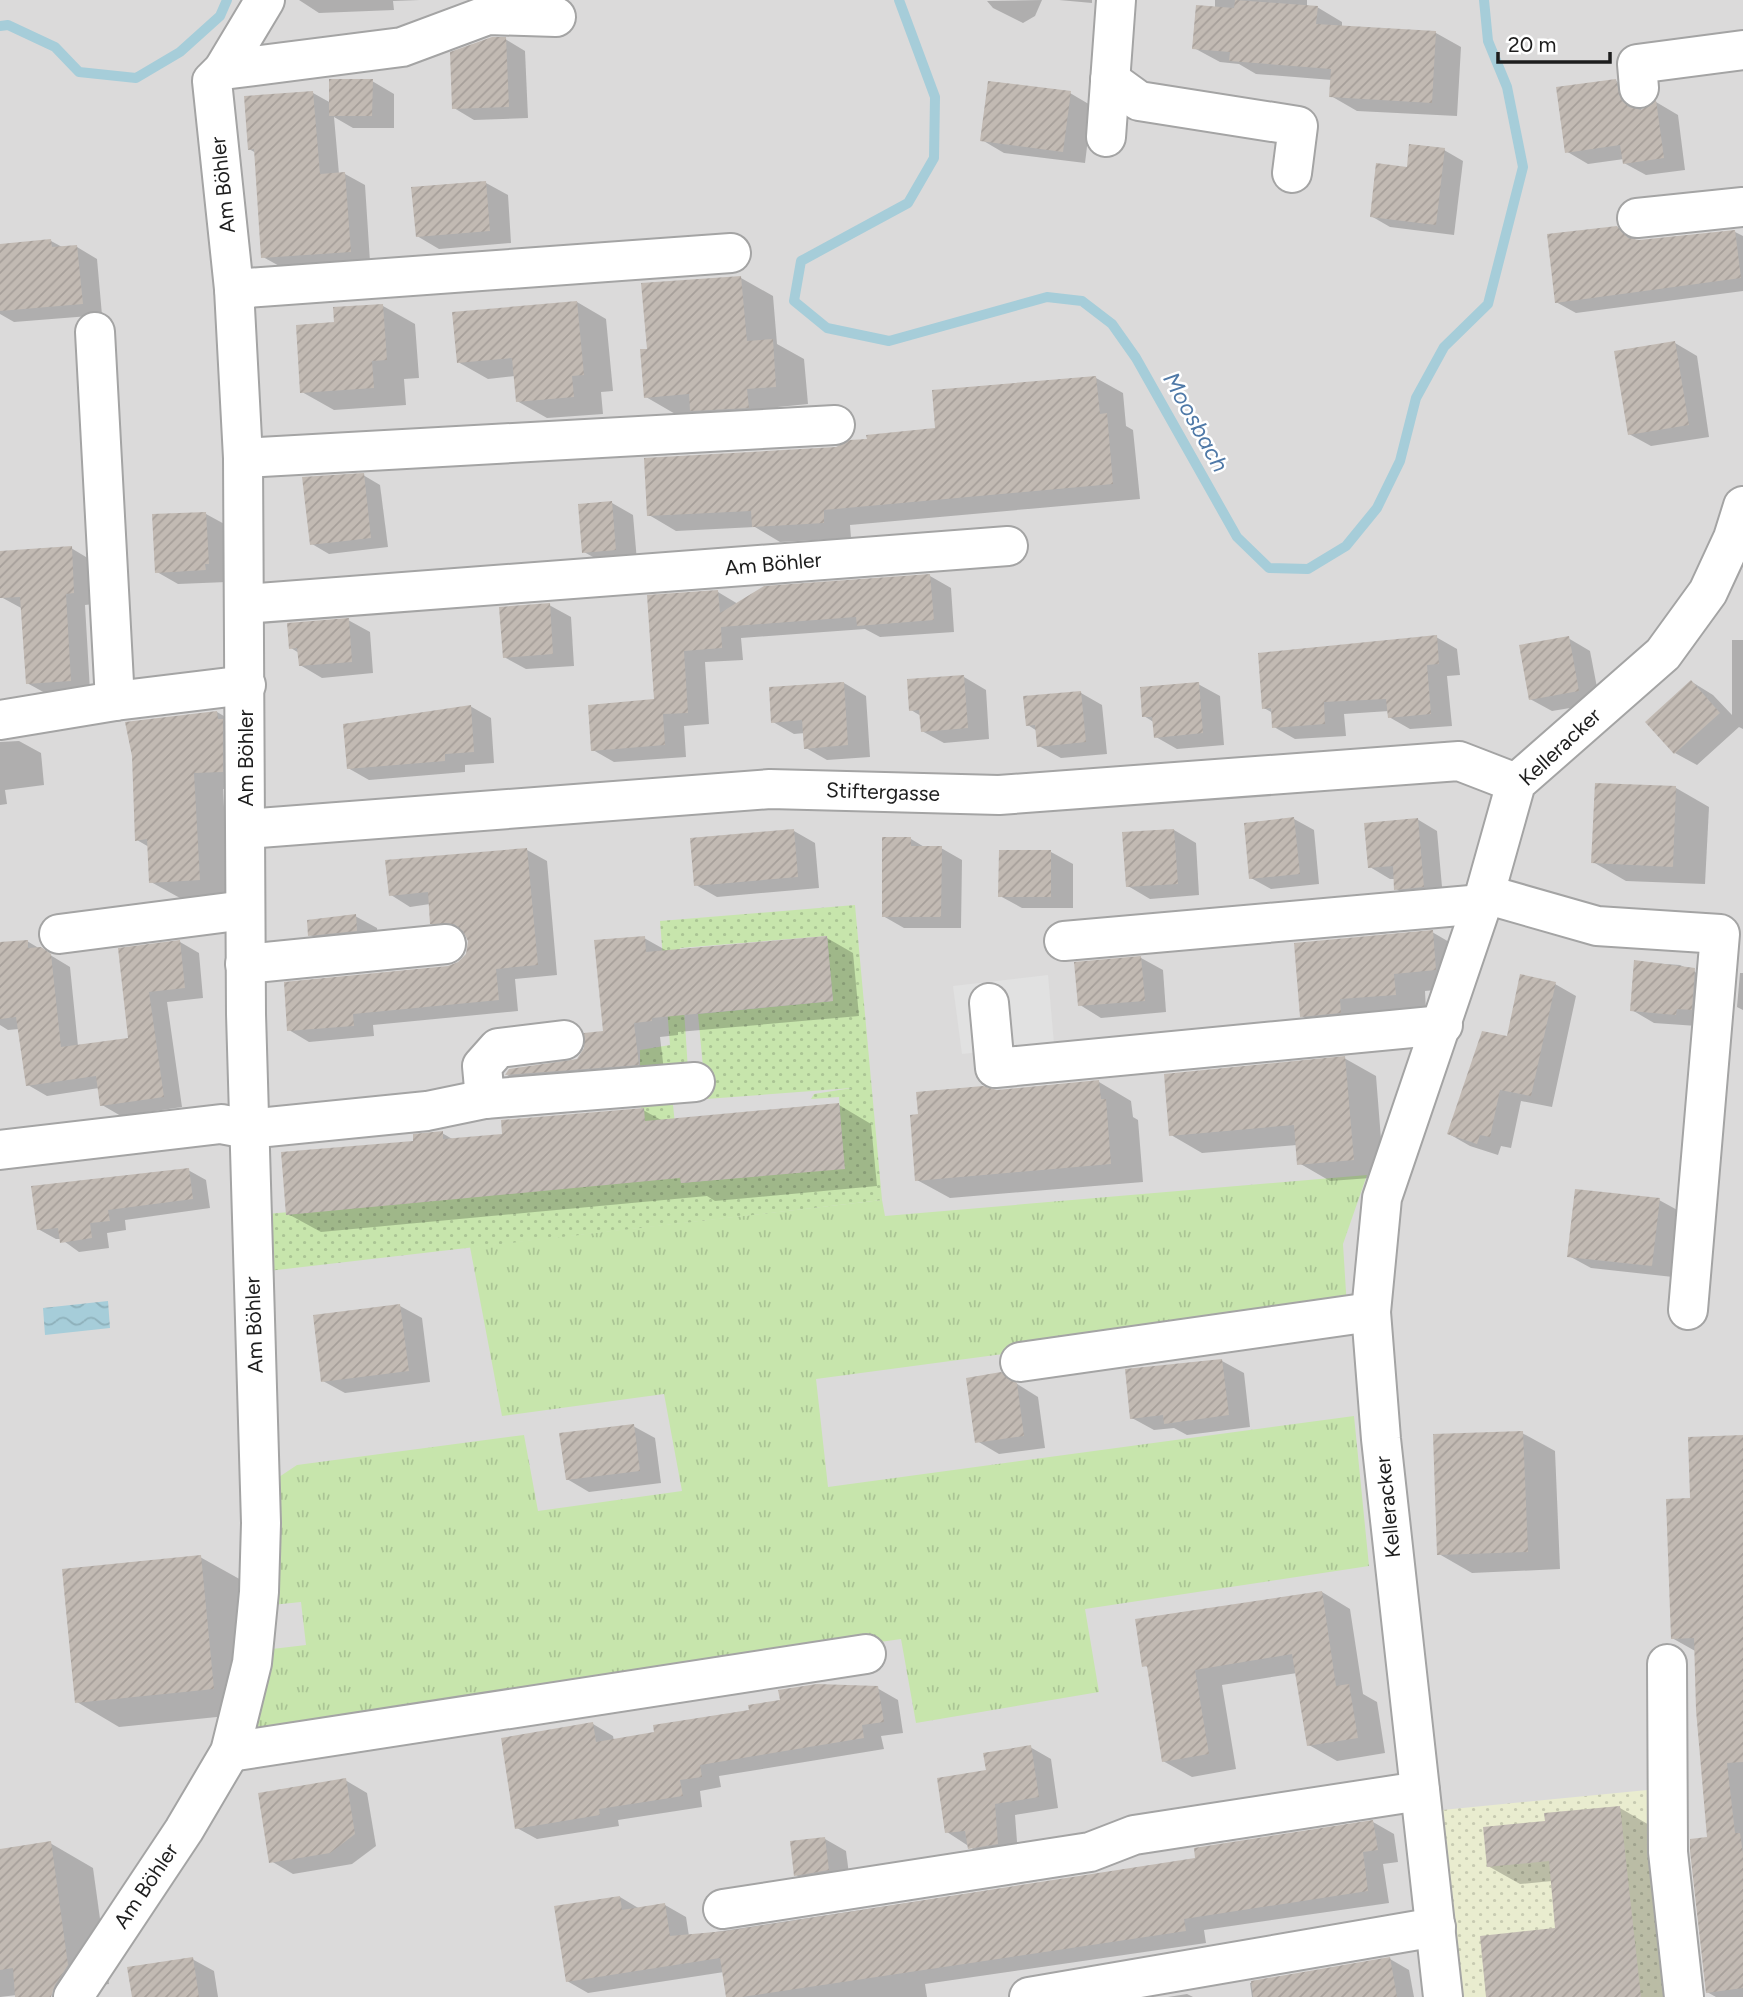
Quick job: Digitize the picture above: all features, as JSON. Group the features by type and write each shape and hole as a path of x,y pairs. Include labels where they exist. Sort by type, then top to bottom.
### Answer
{"street":[{"path":"218,76 265,0"},
{"path":"1106,137 1116,0"},
{"path":"218,76 401,47 488,15 556,17"},
{"path":"1639,88 1637,64 1743,50"},
{"name":"Am Böhler","path":"73,1997 184,1830 230,1752 252,1663 260,1592 261,1523 245,964 246,685 243,458 218,76"},
{"path":"1110,80 1139,101 1298,126 1292,173"},
{"path":"1637,218 1743,207"},
{"path":"234,289 731,253"},
{"path":"95,332 115,701"},
{"path":"243,458 835,425"},
{"name":"Kelleracker","path":"1443,1997 1381,1439 1371,1312 1382,1198 1484,899 1516,783 1664,654 1726,592 1733,538 1743,506"},
{"name":"Am Böhler","path":"245,604 1008,546"},
{"path":"0,720 115,701 246,685"},
{"name":"Stiftergasse","path":"246,829 770,789 999,795 1459,761 1516,783"},
{"path":"1064,941 1484,899 1597,926 1720,934 1688,1310"},
{"path":"59,934 245,910"},
{"path":"245,964 446,944"},
{"path":"989,1003 995,1068 1443,1025"},
{"path":"485,1099 482,1066 498,1048 564,1041"},
{"path":"0,1150 221,1124 248,1129 427,1111 485,1099 695,1082"},
{"path":"1020,1362 1371,1312"},
{"path":"230,1752 866,1654"},
{"path":"1667,1664 1668,1852 1684,1997"},
{"path":"723,1909 1090,1852 1134,1835 1420,1791"},
{"path":"1029,1997 1436,1927"}],"shaded area":[{"path":"0,0 1743,0 1743,1997 0,1997"},
{"path":"1048,975 1054,1044 962,1054 953,986"}],"green space":[{"path":"855,905 882,1200 268,1271 266,1214 481,1196 640,1114 643,1098 672,1095 681,1183 844,1168 839,1097 811,1099 814,1094 852,1088 706,1099 698,1014 833,1001 827,936 680,948 688,1070 640,1075 640,1050 670,1045 660,921"},
{"path":"1367,1175 1343,1244 1347,1308 816,1379 828,1487 1354,1416 1369,1566 1085,1609 1099,1692 916,1723 901,1639 251,1733 272,1649 306,1645 301,1602 272,1605 276,1479 297,1465 524,1435 538,1511 682,1491 664,1394 502,1416 470,1247 882,1200 885,1216"},
{"path":"1668,1788 1684,1997 1443,1997 1422,1812"}],"water":[{"path":"108,1301 110,1328 45,1335 43,1308"}],"building":[{"path":"1235,0 1318,6 1316,24 1436,31 1432,103 1329,97 1331,69 1229,61 1230,52 1192,49 1196,5 1234,8"},
{"path":"492,37 506,37 509,107 452,109 450,52"},
{"path":"329,79 373,79 372,116 329,116"},
{"path":"1616,79 1621,100 1629,107 1641,110 1656,100 1664,158 1623,164 1620,145 1565,153 1556,87"},
{"path":"988,81 1071,91 1063,152 980,141"},
{"path":"313,91 320,174 345,172 351,252 261,258 254,149 248,150 244,96"},
{"path":"1409,144 1445,148 1436,225 1370,217 1376,163 1407,167"},
{"path":"486,181 490,231 416,237 411,187"},
{"path":"1617,226 1628,238 1639,240 1735,230 1741,278 1555,303 1547,234"},
{"path":"51,239 52,247 77,245 83,304 0,311 0,244"},
{"path":"741,276 747,341 773,339 776,387 747,389 749,408 690,411 689,394 644,398 640,349 647,349 641,283"},
{"path":"577,301 584,375 572,376 574,397 516,402 512,358 457,363 452,312"},
{"path":"383,304 387,360 372,361 374,388 300,393 296,325 334,322 333,307"},
{"path":"1675,341 1689,425 1628,435 1614,351"},
{"path":"1096,376 1100,414 1107,413 1113,484 824,510 824,523 752,527 751,511 647,516 644,458 836,447 850,440 867,439 866,435 935,428 932,390"},
{"path":"364,473 371,538 310,545 302,477"},
{"path":"612,501 616,550 582,553 578,504"},
{"path":"206,512 209,564 205,564 206,570 155,573 152,514"},
{"path":"72,546 74,593 66,594 71,681 26,684 20,597 0,598 0,551"},
{"path":"930,574 934,620 857,626 856,617 721,627 722,648 684,651 688,713 663,714 665,745 591,751 588,705 654,699 647,595 718,590 720,613 764,586"},
{"path":"550,603 553,654 503,658 499,607"},
{"path":"349,618 352,662 299,666 297,648 289,649 287,623"},
{"path":"1437,635 1439,664 1427,665 1431,714 1388,718 1386,699 1324,702 1325,724 1272,728 1271,708 1262,709 1258,653"},
{"path":"1569,636 1579,691 1529,700 1519,645"},
{"path":"964,675 968,728 921,732 919,710 909,711 907,679"},
{"path":"1691,680 1720,713 1674,754 1645,722"},
{"path":"844,682 848,745 804,749 802,720 771,723 769,687"},
{"path":"1199,682 1203,733 1154,738 1152,717 1142,717 1140,687"},
{"path":"1081,691 1086,742 1037,747 1035,725 1026,726 1023,696"},
{"path":"471,705 474,752 445,754 445,761 347,769 343,724"},
{"path":"217,711 218,719 223,719 223,772 194,773 200,880 149,883 147,839 135,841 132,756 125,722"},
{"path":"1595,783 1676,786 1673,867 1591,863"},
{"path":"1294,817 1300,874 1249,879 1244,823"},
{"path":"1418,818 1424,887 1394,890 1393,866 1368,868 1364,823"},
{"path":"794,829 798,877 694,886 690,838"},
{"path":"1174,829 1178,884 1126,887 1122,832"},
{"path":"882,837 911,837 911,846 942,846 941,917 882,917"},
{"path":"527,848 538,965 496,969 499,1000 353,1014 354,1026 287,1031 284,982 448,966 458,962 466,954 468,941 463,931 454,924 430,924 428,892 389,896 385,860"},
{"path":"999,850 1051,850 1051,897 998,897"},
{"path":"356,914 357,931 308,936 307,920"},
{"path":"1433,930 1436,970 1394,974 1396,995 1340,999 1341,1013 1300,1017 1294,943"},
{"path":"645,936 646,952 827,936 833,1001 652,1018 652,1021 634,1023 639,1065 505,1075 509,1069 577,1059 584,1048 584,1033 603,1031 594,940"},
{"path":"28,940 28,948 41,947 51,954 61,1047 128,1038 118,948 180,940 185,988 149,992 164,1097 100,1106 96,1076 26,1086 16,1017 0,1019 0,942"},
{"path":"1141,956 1145,1001 1078,1006 1074,962"},
{"path":"1634,960 1695,968 1692,1010 1677,1009 1676,1015 1630,1011"},
{"path":"1520,974 1556,982 1531,1096 1500,1090 1490,1137 1480,1135 1477,1144 1447,1134 1482,1031 1507,1036"},
{"path":"1345,1056 1354,1160 1297,1165 1294,1125 1169,1136 1164,1074"},
{"path":"1099,1080 1101,1099 1106,1099 1111,1164 915,1181 910,1115 918,1114 916,1092 983,1086 997,1090"},
{"path":"839,1103 845,1169 681,1183 680,1178 286,1215 281,1152 413,1141 413,1134 443,1131 443,1139 502,1134 501,1120 644,1108 645,1121"},
{"path":"189,1168 193,1199 108,1210 110,1221 90,1223 92,1238 60,1243 58,1228 37,1230 31,1186"},
{"path":"1575,1189 1660,1198 1652,1266 1567,1257"},
{"path":"400,1304 409,1371 321,1382 313,1315"},
{"path":"1222,1359 1229,1415 1164,1424 1163,1415 1130,1419 1125,1369"},
{"path":"1001,1372 1017,1383 1024,1436 975,1443 966,1378"},
{"path":"634,1424 640,1471 566,1480 559,1433"},
{"path":"1523,1431 1528,1552 1437,1555 1433,1434"},
{"path":"1743,1435 1743,1762 1727,1763 1735,1833 1740,1833 1743,1854 1743,1988 1706,1993 1690,1851 1690,1839 1707,1837 1696,1710 1694,1638 1671,1639 1666,1499 1690,1498 1688,1437"},
{"path":"201,1555 214,1689 75,1703 62,1569"},
{"path":"1322,1591 1336,1686 1349,1684 1358,1738 1307,1746 1292,1654 1195,1670 1209,1754 1162,1762 1147,1666 1142,1667 1135,1619"},
{"path":"817,1684 878,1686 884,1722 862,1725 864,1738 700,1765 702,1777 680,1780 683,1796 599,1809 600,1815 515,1829 501,1738 593,1722 596,1742 654,1732 653,1725 749,1710 748,1705 780,1700 778,1690"},
{"path":"1031,1745 1039,1797 995,1804 998,1844 968,1849 965,1831 945,1833 937,1778 986,1770 983,1753"},
{"path":"346,1778 355,1834 330,1853 269,1863 258,1793"},
{"path":"1620,1806 1641,1997 1486,1997 1480,1936 1555,1928 1549,1861 1487,1867 1483,1827 1545,1821 1544,1813"},
{"path":"1373,1820 1378,1850 1363,1852 1368,1891 1184,1919 1186,1931 742,1997 726,1997 720,1958 566,1982 554,1906 620,1896 622,1910 665,1903 670,1936 726,1931 1195,1858 1194,1848"},
{"path":"825,1837 829,1870 794,1876 790,1841"},
{"path":"51,1841 68,1965 51,1997 15,1997 13,1968 0,1970 0,1849"},
{"path":"193,1957 199,1997 132,1997 127,1967"},
{"path":"1390,1957 1397,1997 1253,1997 1251,1981"}],"waterway":[{"name":"Moosbach","path":"0,26 8,25 55,47 79,72 136,78 180,52 220,16 227,0"},
{"name":"Moosbach","path":"899,0 935,97 934,158 908,203 801,261 794,301 827,328 889,341 1047,297 1082,301 1112,324 1136,358 1237,537 1269,568 1308,569 1346,546 1377,508 1400,461 1416,398 1444,347 1488,304 1523,167 1507,87 1488,41 1484,0"}]}
